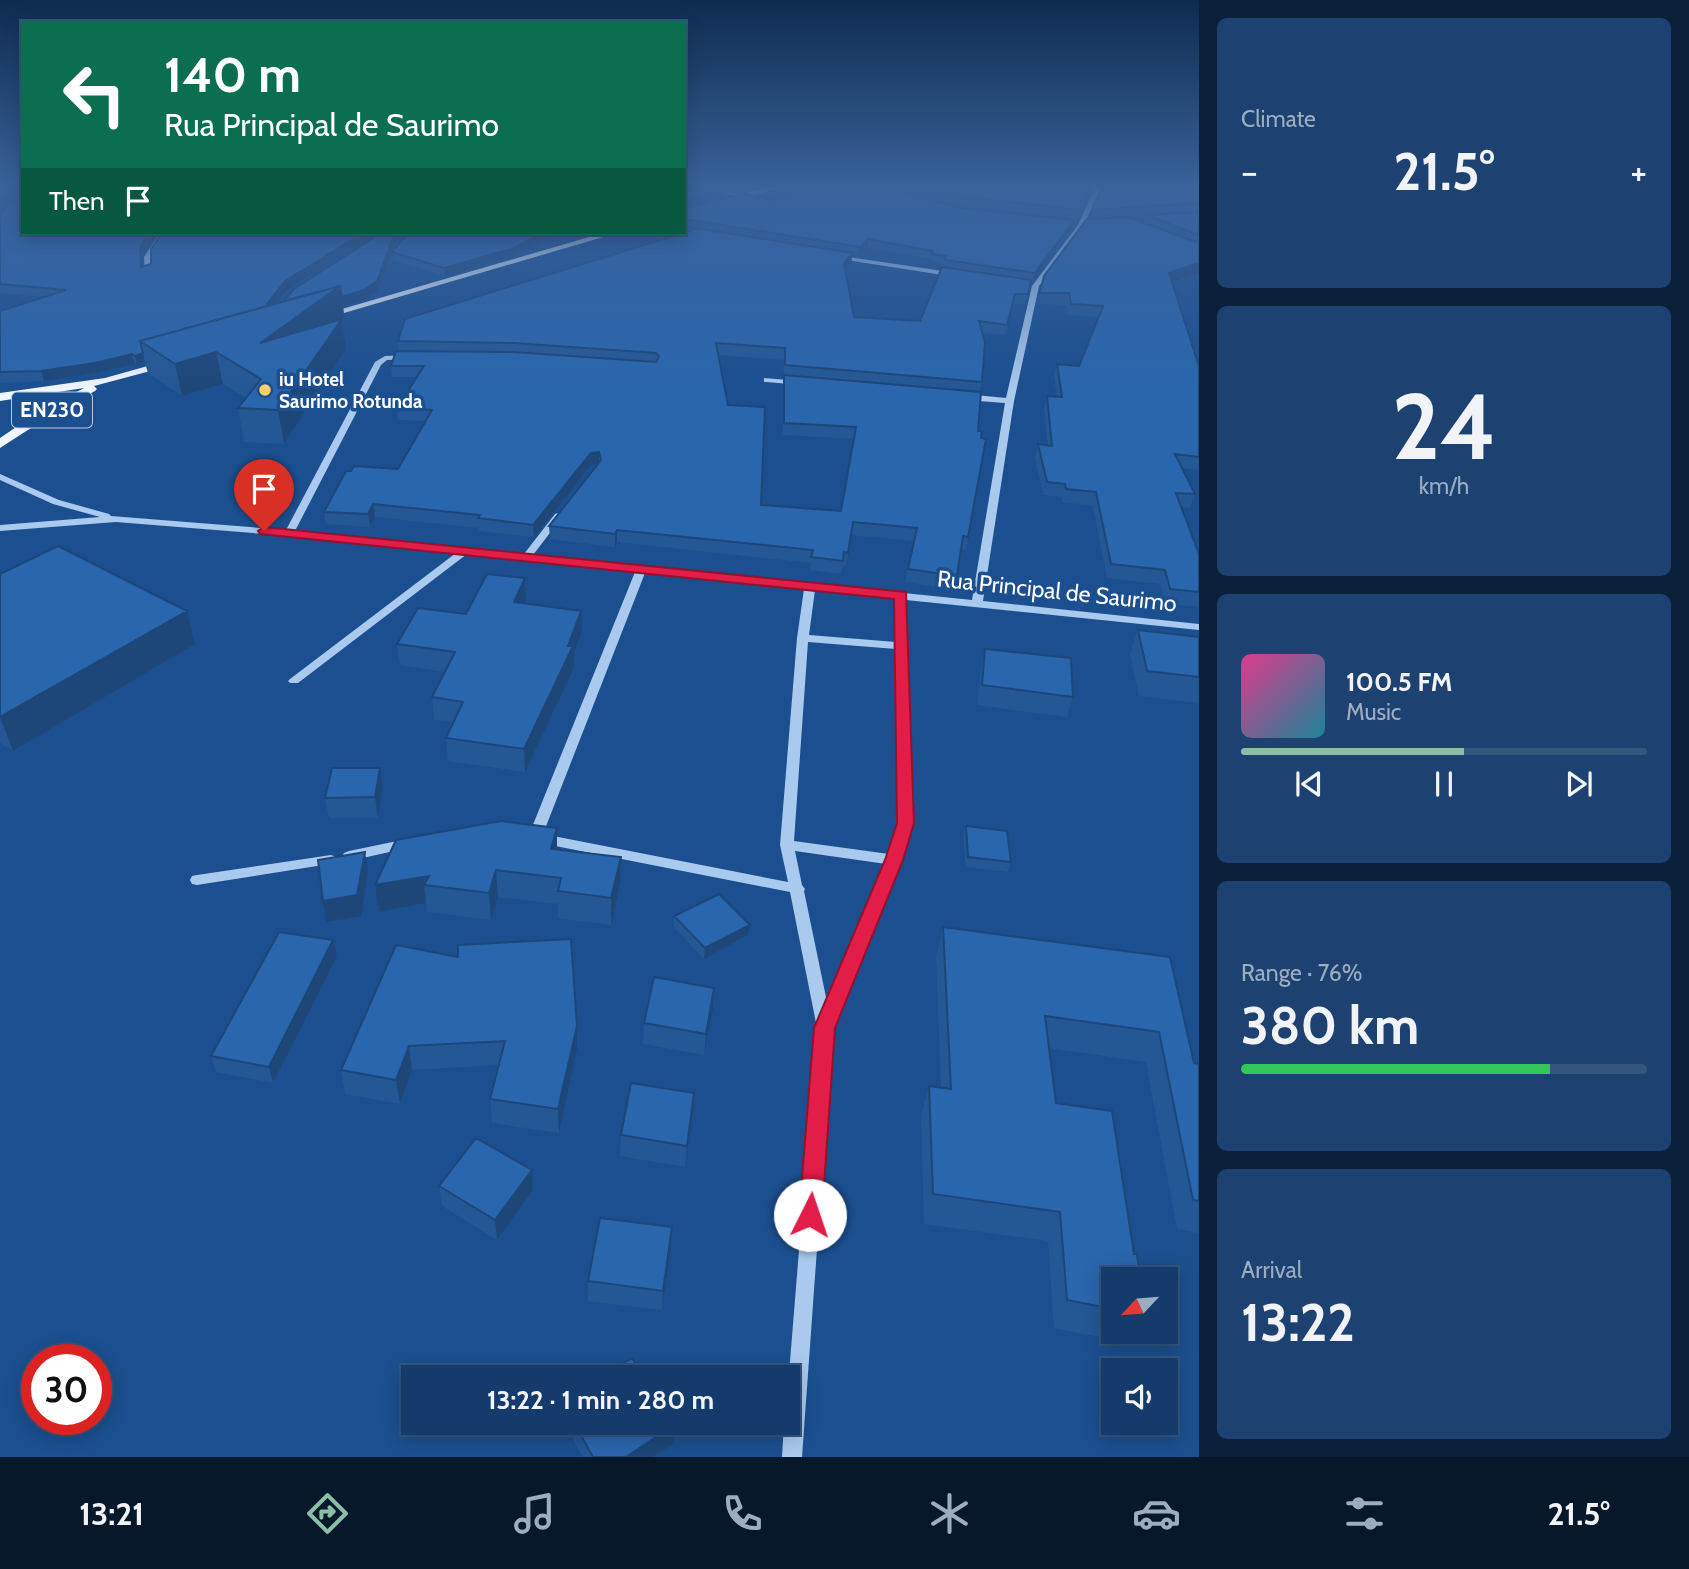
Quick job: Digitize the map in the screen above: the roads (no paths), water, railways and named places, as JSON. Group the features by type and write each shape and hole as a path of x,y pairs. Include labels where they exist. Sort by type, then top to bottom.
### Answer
{"main road":[{"path":"310,320 543,253"},
{"name":"EN230","path":"0,397 106,381 179,360"},
{"name":"EN230","path":"0,444 44,414 106,381"}],"street":[{"path":"147,273 147,257 150,253"},
{"path":"977,603 1010,401 1036,286 1060,253"},
{"path":"829,256 967,276"},
{"path":"1022,284 1036,286"},
{"path":"289,533 378,364 385,358 420,357"},
{"path":"767,380 807,383"},
{"path":"956,396 1010,401"},
{"path":"0,477 56,502 116,519"},
{"path":"526,558 563,510"},
{"path":"0,528 116,519"},
{"name":"Rua Principal de Saurimo","path":"116,519 289,533 1199,627"},
{"path":"294,681 465,551"},
{"path":"641,569 529,837 798,889"},
{"path":"792,1457 825,1028 787,845 803,638 810,586"},
{"path":"825,1028 894,860 905,823 901,595"},
{"path":"803,638 901,646"},
{"path":"197,880 314,863 421,840"},
{"path":"787,845 894,860"}],"place":[{"name":"iu Hotel Saurimo Rotunda","path":"265,390"}]}
